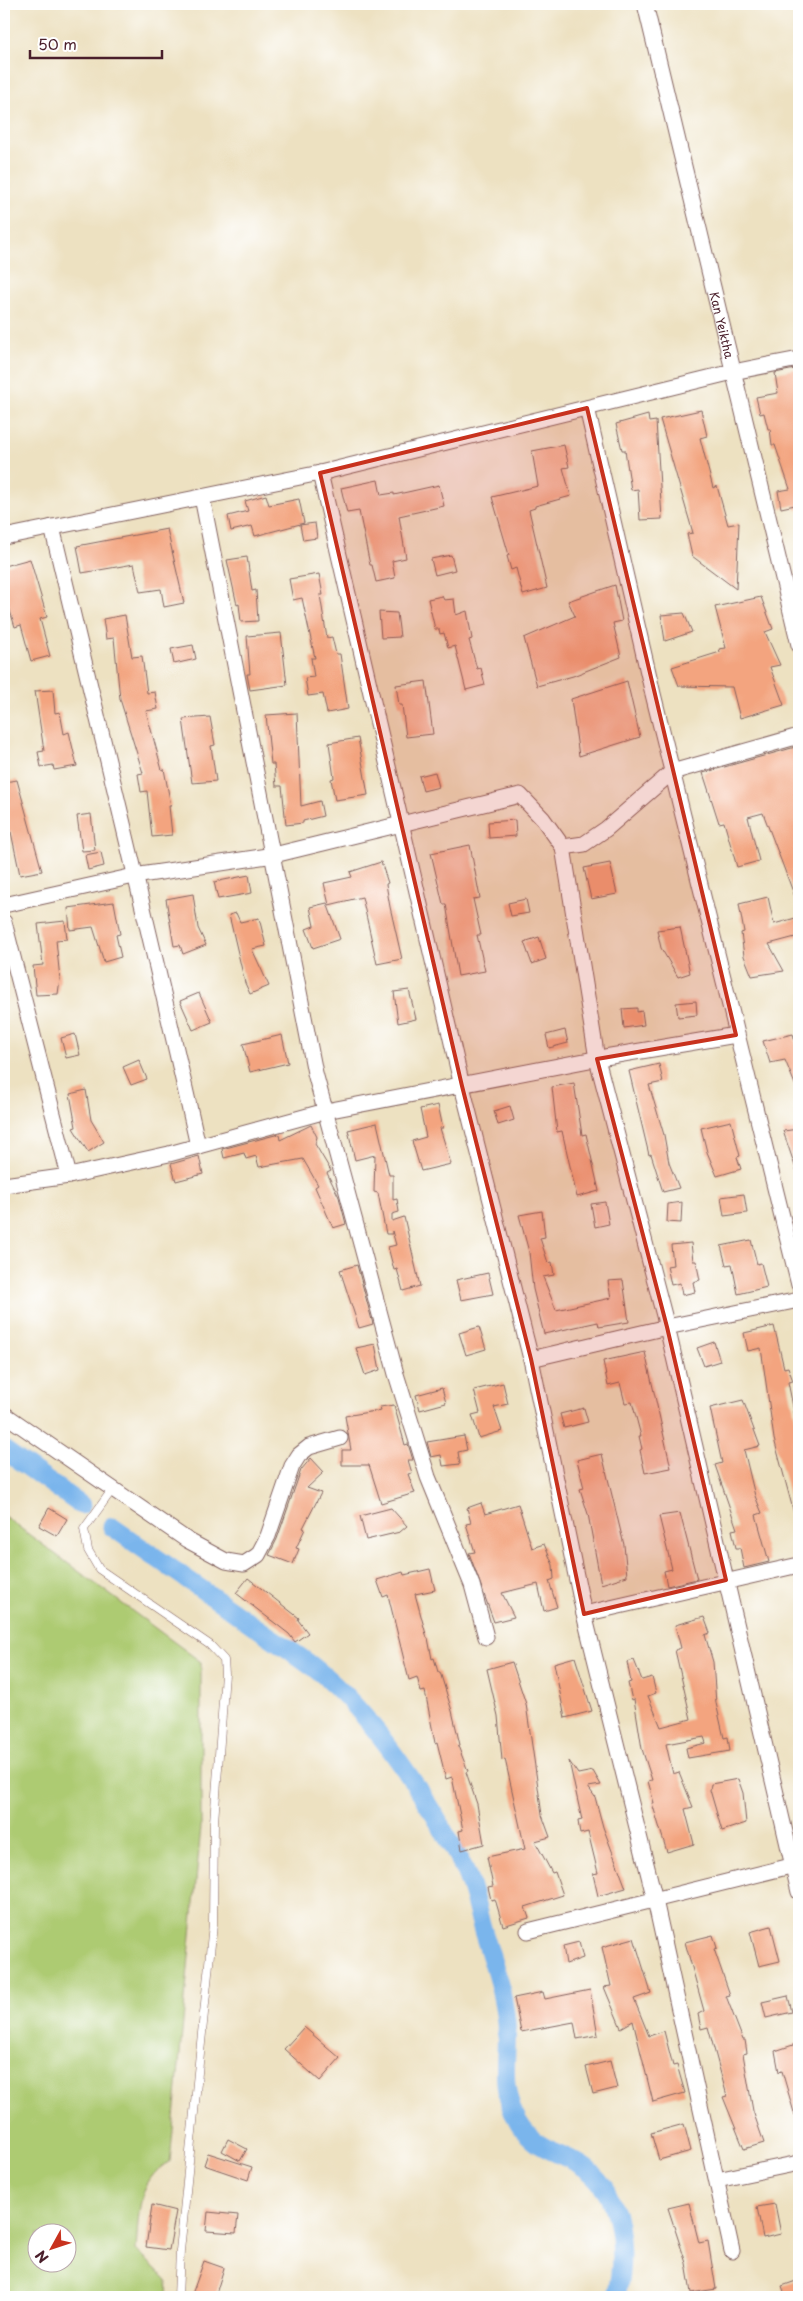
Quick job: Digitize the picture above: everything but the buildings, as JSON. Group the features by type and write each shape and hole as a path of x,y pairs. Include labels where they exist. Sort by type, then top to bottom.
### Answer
{"street":[{"name":"Kan Yeiktha","path":"645,4 799,645"},
{"path":"4,537 320,472 733,372 799,359"},
{"path":"587,408 672,772 799,1286"},
{"path":"320,472 462,1086 531,1359 584,1614 655,1900 732,2250"},
{"path":"202,497 316,1073 399,1384 428,1477 472,1584 486,1637"},
{"path":"52,527 134,876 162,986 198,1146"},
{"path":"562,848 584,844 672,772 799,736"},
{"path":"4,905 134,876 274,855 520,795 543,819 562,848 597,1059 666,1327 796,1864 799,1892"},
{"path":"4,922 69,1176"},
{"path":"4,1185 69,1176 198,1146 326,1111 597,1059 736,1035"},
{"path":"531,1359 666,1327 799,1300"},
{"path":"4,1414 187,1540 226,1561 244,1564 258,1555 273,1523 292,1466 299,1455 309,1447 340,1438"},
{"path":"584,1614 726,1580 799,1565"},
{"path":"528,1931 796,1864"},
{"path":"716,2180 799,2163"}],"lane":[{"path":"112,1490 84,1529 88,1550 100,1569 210,1645 224,1660 225,1674 214,1822 214,1924 180,2251 178,2297"}],"highlighted area":[{"path":"587,408 736,1035 597,1059 667,1327 726,1580 584,1614 531,1359 462,1086 320,473"}],"green space":[{"path":"4,1516 201,1662 201,1827 170,2162 159,2169 145,2188 139,2212 136,2250 167,2280 166,2297 4,2297"}],"waterway":[{"path":"4,1450 81,1505"},
{"path":"112,1527 315,1668 337,1687 379,1734 418,1789 451,1843 467,1876 497,1976 506,2022 505,2072 508,2097 512,2110 525,2132 539,2144 579,2164 594,2175 605,2189 613,2205 618,2223 621,2261 616,2297"}]}
